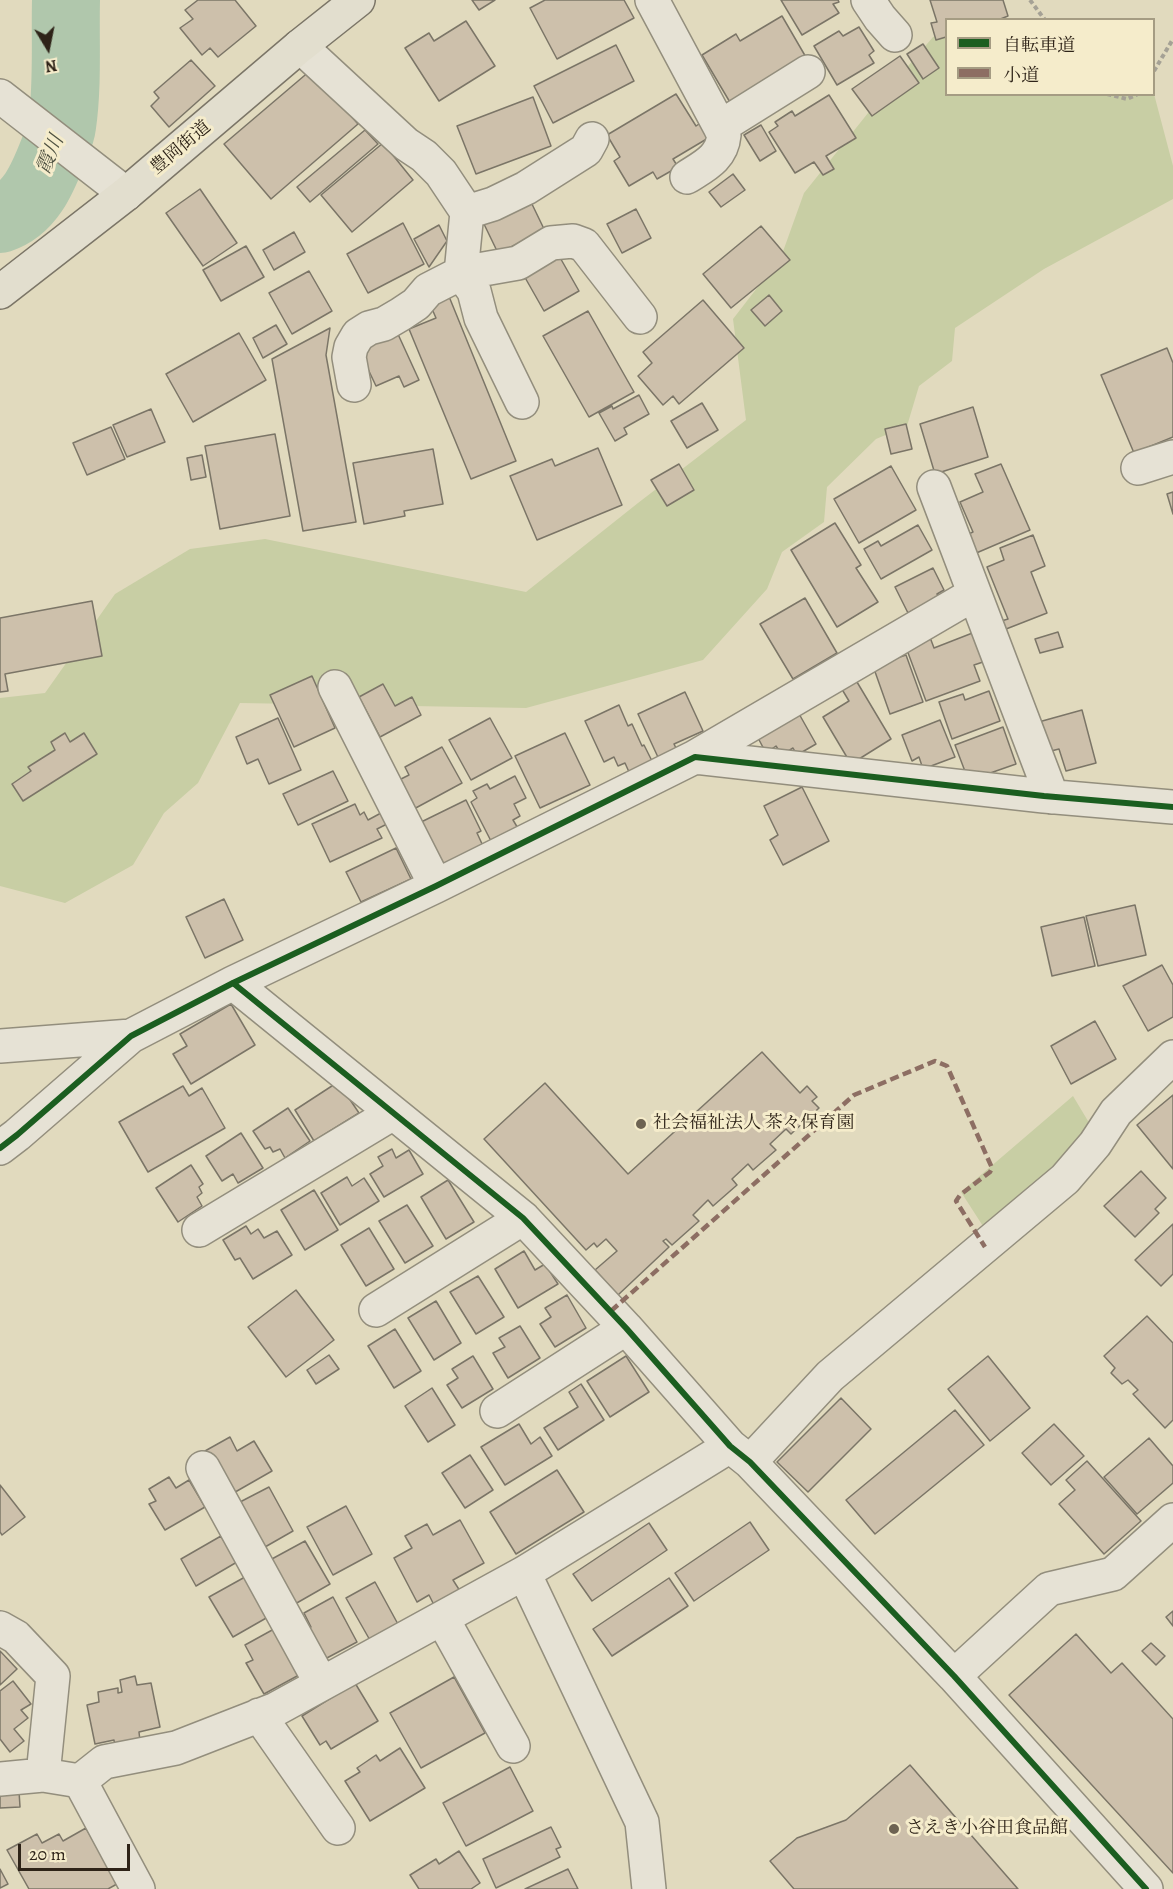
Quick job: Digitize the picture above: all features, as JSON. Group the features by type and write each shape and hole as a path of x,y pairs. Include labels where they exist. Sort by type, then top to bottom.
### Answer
{"main road":[{"name":"豊岡街道","path":"0,292 115,185 358,0"}],"street":[{"path":"652,0 724,135 720,151 715,158 687,177"},
{"path":"868,0 895,36"},
{"path":"300,46 405,144 424,156 441,173 467,212 461,273 474,291 481,318 522,402"},
{"path":"720,127 808,72"},
{"path":"1,97 115,185"},
{"path":"467,212 493,204 526,188 586,150 592,139"},
{"path":"354,385 349,357 351,346 358,335 401,314 416,304 428,290 461,273 518,263 551,243 573,241 584,245 640,317"},
{"path":"1138,468 1173,457"},
{"path":"934,487 1052,797"},
{"path":"0,1148 18,1135 131,1036 233,983 436,886 695,757 974,594"},
{"path":"335,687 436,886"},
{"path":"695,757 1052,797 1173,807"},
{"path":"233,983 523,1218 740,1454 954,1676 1146,1889"},
{"path":"0,1046 131,1036"},
{"path":"0,1779 43,1775 80,1781 104,1762 176,1748 276,1709 740,1454 1065,1179 1095,1144 1116,1112 1173,1057"},
{"path":"199,1230 393,1113"},
{"path":"376,1310 523,1218"},
{"path":"497,1411 626,1328"},
{"path":"203,1468 321,1683"},
{"path":"954,1676 1049,1589 1113,1574 1173,1520"},
{"path":"524,1573 642,1822 649,1889"},
{"path":"442,1618 513,1746"},
{"path":"0,1628 16,1637 53,1676 43,1775"},
{"path":"259,1715 338,1828"},
{"path":"80,1781 138,1889"}],"path":[{"path":"1030,0 1044,18"},
{"path":"1155,69 1173,39"},
{"path":"1115,96 1127,99 1134,96"}],"green space":[{"path":"945,31 945,96 1155,96 1173,166 1173,199 1044,269 955,328 952,361 919,386 907,426 876,439 827,487 824,522 782,552 767,589 703,660 526,708 240,703 198,783 164,813 133,865 65,903 0,886 0,698 45,693 115,594 190,549 265,539 526,592 746,420 733,319 781,257 804,193 933,37"},
{"path":"1073,1096 1097,1136 990,1237 961,1192"}],"building":[{"path":"198,0 235,0 256,26 218,57 210,48 202,55 180,28 193,19 185,10"},
{"path":"472,0 495,0 479,10"},
{"path":"545,0 624,0 634,18 557,59 530,8"},
{"path":"781,0 838,0 839,2 833,4 839,13 802,35"},
{"path":"930,0 1003,0 1008,16 1003,18 945,18 945,37 936,40 931,23 937,22"},
{"path":"782,16 807,59 731,104 702,55 736,34 740,41"},
{"path":"466,21 495,66 439,101 405,48 429,33 434,41"},
{"path":"859,27 874,51 869,55 874,63 837,85 814,46 839,31 843,36"},
{"path":"923,44 939,68 923,79 907,54"},
{"path":"616,45 634,81 553,123 534,86"},
{"path":"900,56 919,83 872,116 852,89"},
{"path":"191,60 215,86 169,127 151,106 159,98 154,92"},
{"path":"311,70 358,124 271,199 224,144"},
{"path":"676,94 696,126 702,122 710,137 673,159 678,167 657,179 653,172 629,186 614,161 620,157 607,135"},
{"path":"829,95 856,138 826,156 834,169 823,175 814,162 795,173 769,132 778,126 775,122 792,111 795,116"},
{"path":"533,97 551,146 476,174 457,126"},
{"path":"761,125 776,151 760,161 744,135"},
{"path":"365,130 378,144 310,202 297,187"},
{"path":"383,143 413,180 352,232 321,195"},
{"path":"733,174 745,190 721,207 709,192"},
{"path":"200,189 237,243 203,266 166,213"},
{"path":"530,200 545,231 498,253 483,222"},
{"path":"636,209 651,238 622,253 607,224"},
{"path":"403,223 424,264 368,293 347,254"},
{"path":"439,225 447,241 429,267 414,239"},
{"path":"761,226 790,260 731,308 703,274"},
{"path":"294,232 305,252 274,270 263,250"},
{"path":"246,246 264,277 221,301 203,270"},
{"path":"558,254 579,291 544,311 523,274"},
{"path":"309,271 332,311 292,334 269,293"},
{"path":"448,294 516,461 471,479 409,329 436,318 429,302"},
{"path":"769,295 782,311 765,326 751,310"},
{"path":"703,300 744,348 679,404 673,396 663,405 638,376 652,363 643,352"},
{"path":"588,311 634,392 589,417 543,336"},
{"path":"276,325 287,344 263,358 253,338"},
{"path":"330,328 326,355 356,522 303,531 272,359"},
{"path":"397,332 419,380 404,387 399,376 376,386 359,350"},
{"path":"239,333 266,380 193,422 166,374"},
{"path":"1167,348 1173,363 1173,437 1134,453 1101,375"},
{"path":"639,395 649,414 624,428 627,434 615,441 599,413 612,406 613,409"},
{"path":"702,403 718,430 687,448 671,421"},
{"path":"973,407 988,457 935,474 920,424"},
{"path":"151,409 165,442 127,457 113,425"},
{"path":"906,424 912,449 891,454 885,429"},
{"path":"111,427 125,459 87,475 73,443"},
{"path":"275,434 290,516 220,529 205,446"},
{"path":"598,448 622,505 537,540 510,476 552,459 555,466"},
{"path":"433,449 443,504 404,511 405,516 364,524 353,463"},
{"path":"202,455 206,477 191,480 187,458"},
{"path":"679,464 694,490 667,506 651,480"},
{"path":"1001,464 1030,530 974,554 966,535 973,532 960,502 983,492 975,474"},
{"path":"891,466 916,510 859,543 834,499"},
{"path":"1173,492 1173,514 1167,494"},
{"path":"835,523 861,565 856,568 878,602 837,627 791,550"},
{"path":"918,525 932,550 881,579 864,549 878,541 881,546"},
{"path":"1033,535 1045,566 1031,572 1047,613 1001,631 998,622 1008,619 987,567 1004,560 1000,548"},
{"path":"933,568 944,590 937,594 939,597 908,613 895,587"},
{"path":"805,598 837,653 793,679 760,624"},
{"path":"92,601 102,656 5,674 8,691 0,692 0,618"},
{"path":"928,632 934,648 975,632 986,661 974,665 980,681 926,701 904,642"},
{"path":"1058,632 1063,647 1040,653 1035,639"},
{"path":"906,655 923,702 890,714 873,666"},
{"path":"312,676 335,728 294,747 270,695"},
{"path":"854,677 891,739 851,764 823,717 849,701 840,686"},
{"path":"383,684 395,706 412,697 421,715 380,737 359,697"},
{"path":"989,691 1000,721 952,739 939,702 963,694 965,700"},
{"path":"685,692 703,731 674,744 682,760 663,768 638,714"},
{"path":"619,705 628,726 632,724 652,761 629,772 625,763 618,766 614,757 604,762 585,721"},
{"path":"1082,710 1096,763 1066,771 1059,749 1043,753 1035,723"},
{"path":"798,712 816,744 797,755 793,748 782,755 776,746 766,753 757,736"},
{"path":"278,718 301,770 269,784 258,759 247,764 236,737"},
{"path":"490,718 512,758 471,780 449,740"},
{"path":"940,720 955,757 923,769 919,757 912,761 902,735"},
{"path":"1003,727 1016,764 976,778 966,774 955,745"},
{"path":"65,733 70,742 84,733 97,754 23,801 12,784 31,771 28,767 55,750 51,742"},
{"path":"565,733 590,785 540,808 515,756"},
{"path":"442,747 462,783 412,810 397,781 409,775 405,767"},
{"path":"333,771 348,801 298,825 283,794"},
{"path":"515,776 526,798 514,804 520,816 513,820 519,830 492,843 471,802 477,798 473,791 487,784 490,789"},
{"path":"802,787 829,841 783,865 770,840 778,835 764,806"},
{"path":"466,800 481,831 477,833 483,846 434,869 413,826"},
{"path":"355,804 360,815 364,812 368,820 381,813 387,824 377,829 382,838 330,862 312,824"},
{"path":"396,848 411,879 361,902 346,872"},
{"path":"224,899 243,940 205,958 186,917"},
{"path":"1135,905 1146,955 1098,966 1086,916"},
{"path":"1084,917 1095,966 1052,976 1041,927"},
{"path":"1162,965 1173,985 1173,1017 1148,1031 1123,986"},
{"path":"231,1004 255,1045 191,1084 173,1054 187,1046 180,1034"},
{"path":"1095,1021 1116,1059 1071,1084 1051,1046"},
{"path":"762,1052 800,1093 807,1086 817,1097 812,1101 819,1108 791,1134 786,1129 770,1144 776,1150 753,1170 748,1164 732,1179 737,1185 713,1206 708,1200 693,1215 699,1221 672,1245 666,1239 663,1241 669,1247 618,1295 595,1270 617,1251 606,1239 597,1247 594,1243 586,1250 484,1139 545,1083 628,1174"},
{"path":"338,1082 359,1113 314,1141 295,1110"},
{"path":"183,1086 189,1096 202,1088 225,1128 148,1172 119,1122"},
{"path":"1173,1095 1173,1169 1137,1125"},
{"path":"288,1108 310,1141 285,1158 280,1149 273,1152 270,1147 265,1149 253,1131"},
{"path":"241,1133 263,1168 238,1183 233,1174 222,1181 206,1156"},
{"path":"392,1149 396,1158 409,1150 423,1174 384,1197 370,1174 383,1166 378,1157"},
{"path":"191,1165 203,1184 199,1187 202,1193 197,1197 202,1206 178,1222 156,1188"},
{"path":"1141,1171 1166,1198 1155,1209 1159,1213 1135,1237 1104,1206"},
{"path":"347,1177 352,1186 364,1178 379,1201 340,1225 321,1193"},
{"path":"448,1180 474,1222 446,1239 421,1197"},
{"path":"314,1190 338,1230 305,1250 281,1210"},
{"path":"407,1205 433,1246 405,1263 379,1221"},
{"path":"1173,1224 1173,1274 1161,1286 1135,1260"},
{"path":"246,1226 251,1234 258,1229 264,1238 277,1231 292,1255 253,1279 240,1258 235,1260 223,1240"},
{"path":"369,1228 394,1269 366,1286 341,1245"},
{"path":"524,1251 535,1270 545,1264 558,1284 518,1308 495,1269"},
{"path":"478,1276 504,1317 476,1334 450,1292"},
{"path":"296,1290 334,1340 286,1377 248,1327"},
{"path":"567,1295 586,1328 555,1347 540,1324 551,1317 545,1308"},
{"path":"436,1301 461,1343 434,1360 408,1318"},
{"path":"1147,1316 1173,1343 1173,1420 1165,1428 1133,1394 1138,1390 1128,1380 1122,1384 1111,1373 1115,1368 1104,1356"},
{"path":"520,1326 540,1358 508,1378 493,1353 505,1347 499,1338"},
{"path":"395,1329 421,1371 394,1388 368,1346"},
{"path":"329,1355 339,1369 316,1384 307,1370"},
{"path":"473,1356 493,1389 462,1408 447,1385 458,1378 452,1369"},
{"path":"626,1356 649,1392 610,1417 587,1381"},
{"path":"988,1356 1030,1408 990,1441 948,1389"},
{"path":"581,1384 604,1420 558,1450 544,1428 578,1407 569,1392"},
{"path":"432,1388 455,1425 428,1442 405,1406"},
{"path":"841,1398 871,1429 808,1492 777,1462"},
{"path":"955,1410 984,1445 875,1534 846,1500"},
{"path":"519,1424 531,1444 540,1437 552,1456 505,1485 481,1447"},
{"path":"1054,1424 1084,1456 1051,1485 1022,1453"},
{"path":"230,1437 237,1451 254,1441 272,1471 230,1495 205,1451"},
{"path":"1149,1438 1173,1466 1173,1483 1137,1514 1104,1477"},
{"path":"470,1455 493,1490 465,1508 442,1473"},
{"path":"1087,1461 1141,1521 1104,1554 1059,1504 1075,1490 1066,1480"},
{"path":"557,1470 584,1512 516,1554 490,1512"},
{"path":"169,1477 176,1488 189,1480 205,1507 165,1530 149,1504 156,1501 149,1489"},
{"path":"0,1485 25,1517 2,1535 0,1532"},
{"path":"269,1487 293,1531 265,1547 240,1502"},
{"path":"346,1506 372,1554 333,1575 307,1527"},
{"path":"460,1520 484,1563 453,1580 460,1591 434,1605 429,1595 417,1602 394,1558 412,1548 405,1536 427,1524 433,1535"},
{"path":"750,1522 769,1550 694,1601 675,1573"},
{"path":"649,1523 667,1550 592,1601 573,1574"},
{"path":"221,1536 237,1562 196,1586 181,1559"},
{"path":"305,1541 330,1584 295,1604 270,1560"},
{"path":"245,1577 268,1617 233,1637 209,1597"},
{"path":"669,1578 688,1606 612,1656 593,1629"},
{"path":"375,1582 399,1626 371,1642 346,1598"},
{"path":"333,1597 357,1642 325,1659 308,1629 311,1627 304,1613"},
{"path":"1173,1611 1173,1626 1166,1617"},
{"path":"274,1629 299,1675 264,1694 246,1663 253,1660 245,1645"},
{"path":"1076,1634 1111,1673 1122,1663 1173,1719 1173,1873 1009,1695"},
{"path":"1151,1643 1165,1656 1156,1665 1142,1651"},
{"path":"0,1651 17,1669 0,1685"},
{"path":"135,1676 137,1685 151,1683 160,1727 139,1732 140,1741 115,1746 114,1740 95,1744 87,1705 99,1702 98,1692 118,1688 118,1693 122,1692 120,1680"},
{"path":"454,1677 485,1733 421,1768 390,1713"},
{"path":"13,1681 31,1704 21,1710 28,1718 14,1729 24,1741 10,1752 0,1739 0,1691"},
{"path":"355,1683 378,1721 331,1749 326,1741 320,1745 302,1716"},
{"path":"400,1748 425,1788 370,1821 345,1781 360,1772 357,1768 376,1755 380,1761"},
{"name":"さえき小谷田食品館","path":"910,1765 1018,1889 794,1889 770,1861 797,1838 846,1820"},
{"path":"510,1767 533,1811 466,1846 443,1803"},
{"path":"19,1791 20,1807 0,1808 0,1793"},
{"path":"551,1827 561,1847 556,1849 560,1857 496,1888 483,1859"},
{"path":"86,1828 117,1884 108,1889 29,1889 7,1850 37,1834 42,1843 59,1834 63,1841"},
{"path":"459,1851 480,1883 471,1889 419,1889 410,1875 436,1859 439,1864"},
{"path":"0,1869 8,1884 0,1888"},
{"path":"568,1869 578,1889 525,1889"}],"waterway":[{"name":"霞川","path":"0,219 19,208 34,192 61,133 65,95 66,0"}],"marked path":[{"path":"611,1311 854,1095 935,1061 947,1066 992,1168 956,1201 985,1247"}],"cycle path":[{"path":"0,1148 131,1036 233,983 436,886 695,757 1044,796 1173,807"},
{"path":"233,983 523,1218 626,1328 730,1446 750,1462 954,1676 1146,1889"}],"place":[{"name":"社会福祉法人 茶々保育園","path":"641,1124"},
{"name":"さえき小谷田食品館","path":"894,1829"}]}
